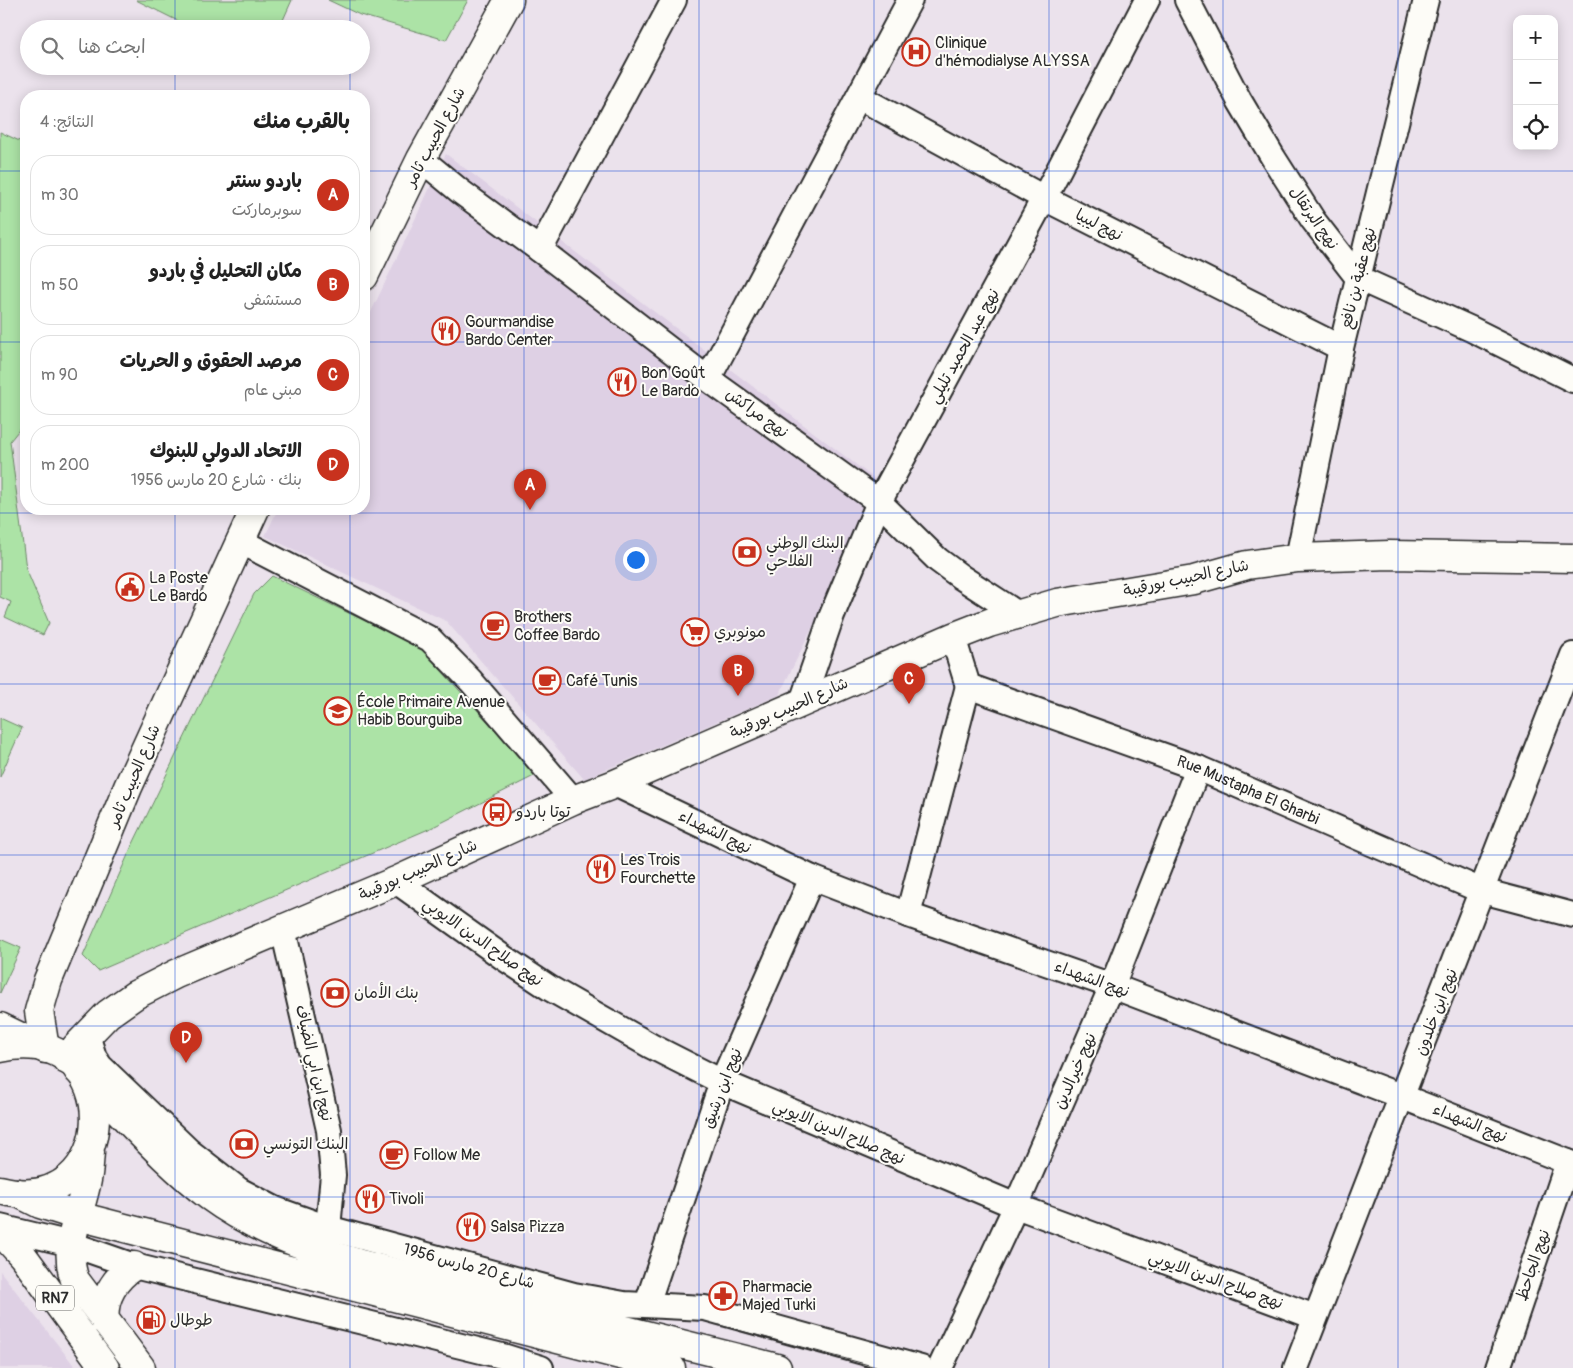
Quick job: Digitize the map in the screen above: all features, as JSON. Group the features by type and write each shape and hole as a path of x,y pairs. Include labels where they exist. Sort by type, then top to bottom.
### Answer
{"street":[{"name":"شارع الحبيب ثامر","path":"370,264 422,159 509,0"},
{"path":"540,250 674,0"},
{"path":"708,379 910,0"},
{"name":"نهج عبد الحميد تليلي","path":"802,702 832,616 879,502 1044,198 1147,0"},
{"name":"نهج البرتقال","path":"1187,0 1239,100 1274,159 1313,220 1358,278 1471,329 1573,380"},
{"name":"نهج عقبة بن نافع","path":"1298,558 1341,348 1426,0"},
{"name":"نهج ليبيا","path":"859,97 1044,198 1341,348"},
{"name":"نهج مراكش","path":"422,159 461,192 708,379 879,502 938,560 1018,614"},
{"name":"شارع الحبيب ثامر","path":"63,1060 39,1022 39,1011 48,980 128,787 252,515"},
{"path":"240,541 430,639 471,681 573,800"},
{"name":"شارع الحبيب بورقيبة","path":"63,1060 108,1014 135,995 176,974 396,881 573,800 615,784 953,637 1018,614 1057,603 1194,580 1246,565 1298,558 1400,555 1573,558"},
{"path":"908,915 968,686 953,637"},
{"name":"نهج ابن خلدون","path":"1296,1368 1571,665"},
{"name":"Rue Mustapha El Gharbi","path":"968,686 1198,768 1482,891 1573,915"},
{"name":"نهج خيرالدين","path":"940,1368 1016,1206 1112,986 1198,768"},
{"name":"نهج الشهداء","path":"615,784 812,878 908,915 1112,986 1570,1163"},
{"name":"نهج ابن رشيق","path":"647,1304 722,1082 812,878"},
{"name":"نهج صلاح الدين الايوبي","path":"396,881 475,938 551,989 651,1046 722,1082 1016,1206 1315,1317"},
{"name":"نهج ابن ابي الضياف","path":"283,929 329,1130 333,1174 328,1228"},
{"path":"0,1027 63,1060"},
{"name":"شارع 20 مارس 1956","path":"87,1035 92,1052 100,1066 189,1151 239,1190 275,1209 328,1228 574,1296 609,1302 705,1308 921,1368"},
{"path":"0,1048 14,1045 63,1060"},
{"name":"RN7","path":"63,1060 88,1084 94,1100 97,1117 90,1151 87,1180 71,1244 70,1264 76,1280 141,1368"},
{"name":"شارع 20 مارس 1956","path":"63,1060 181,1173 226,1207 262,1228 308,1248 527,1317 671,1368"},
{"name":"RN7","path":"9,1191 47,1189 60,1183 72,1174 90,1151"},
{"name":"نهج الجاحظ","path":"1498,1368 1570,1163"},
{"path":"9,1191 40,1204 78,1216 490,1321 527,1317"},
{"path":"0,1227 71,1244 134,1266 502,1363 541,1368"},
{"name":"RN7","path":"0,1231 23,1256 105,1368"},
{"path":"105,1321 105,1302 126,1271 134,1266"},
{"path":"502,1363 527,1317"},
{"name":"شارع 20 مارس 1956","path":"527,1317 777,1368"}],"shaded area":[{"path":"446,154 883,485 779,695 584,779 446,621 265,536 275,515 370,515 370,314"},
{"path":"0,1271 76,1368 0,1368"}],"green space":[{"path":"136,0 292,0 283,20 176,20"},
{"path":"328,0 468,0 446,40 360,15"},
{"path":"0,132 20,141 20,428 10,441 26,569 49,623 43,635 5,617 11,602 0,597"},
{"name":"École Primaire Avenue Habib Bourguiba","path":"272,576 421,648 536,775 431,828 98,971 83,956 131,848 254,594"},
{"path":"0,718 22,728 0,777"},
{"path":"0,939 21,948 0,993"}],"tram line":[{"path":"719,1325 880,1368"}],"place":[{"name":"Clinique d'hémodialyse ALYSSA","path":"916,52"},
{"name":"Gourmandise Bardo Center","path":"446,331"},
{"name":"Bon Goût Le Bardo","path":"622,382"},
{"name":"باردو سنتر","path":"530,510"},
{"name":"البنك الوطني الفلاحي","path":"747,552"},
{"name":"La Poste Le Bardo","path":"130,587"},
{"name":"Brothers Coffee Bardo","path":"495,626"},
{"name":"مونوبري","path":"695,632"},
{"name":"Café Tunis","path":"547,681"},
{"name":"مكان التحليل في باردو","path":"738,696"},
{"name":"مرصد الحقوق و الحريات","path":"909,704"},
{"name":"École Primaire Avenue Habib Bourguiba","path":"338,711"},
{"name":"توتا باردو","path":"497,812"},
{"name":"Les Trois Fourchette","path":"601,869"},
{"name":"بنك الأمان","path":"335,993"},
{"name":"الاتحاد الدولي للبنوك","path":"186,1063"},
{"name":"البنك التونسي","path":"244,1144"},
{"name":"Follow Me","path":"394,1155"},
{"name":"Tivoli","path":"370,1199"},
{"name":"Salsa Pizza","path":"471,1227"},
{"name":"Pharmacie Majed Turki","path":"723,1296"},
{"name":"طوطال","path":"151,1320"}]}
